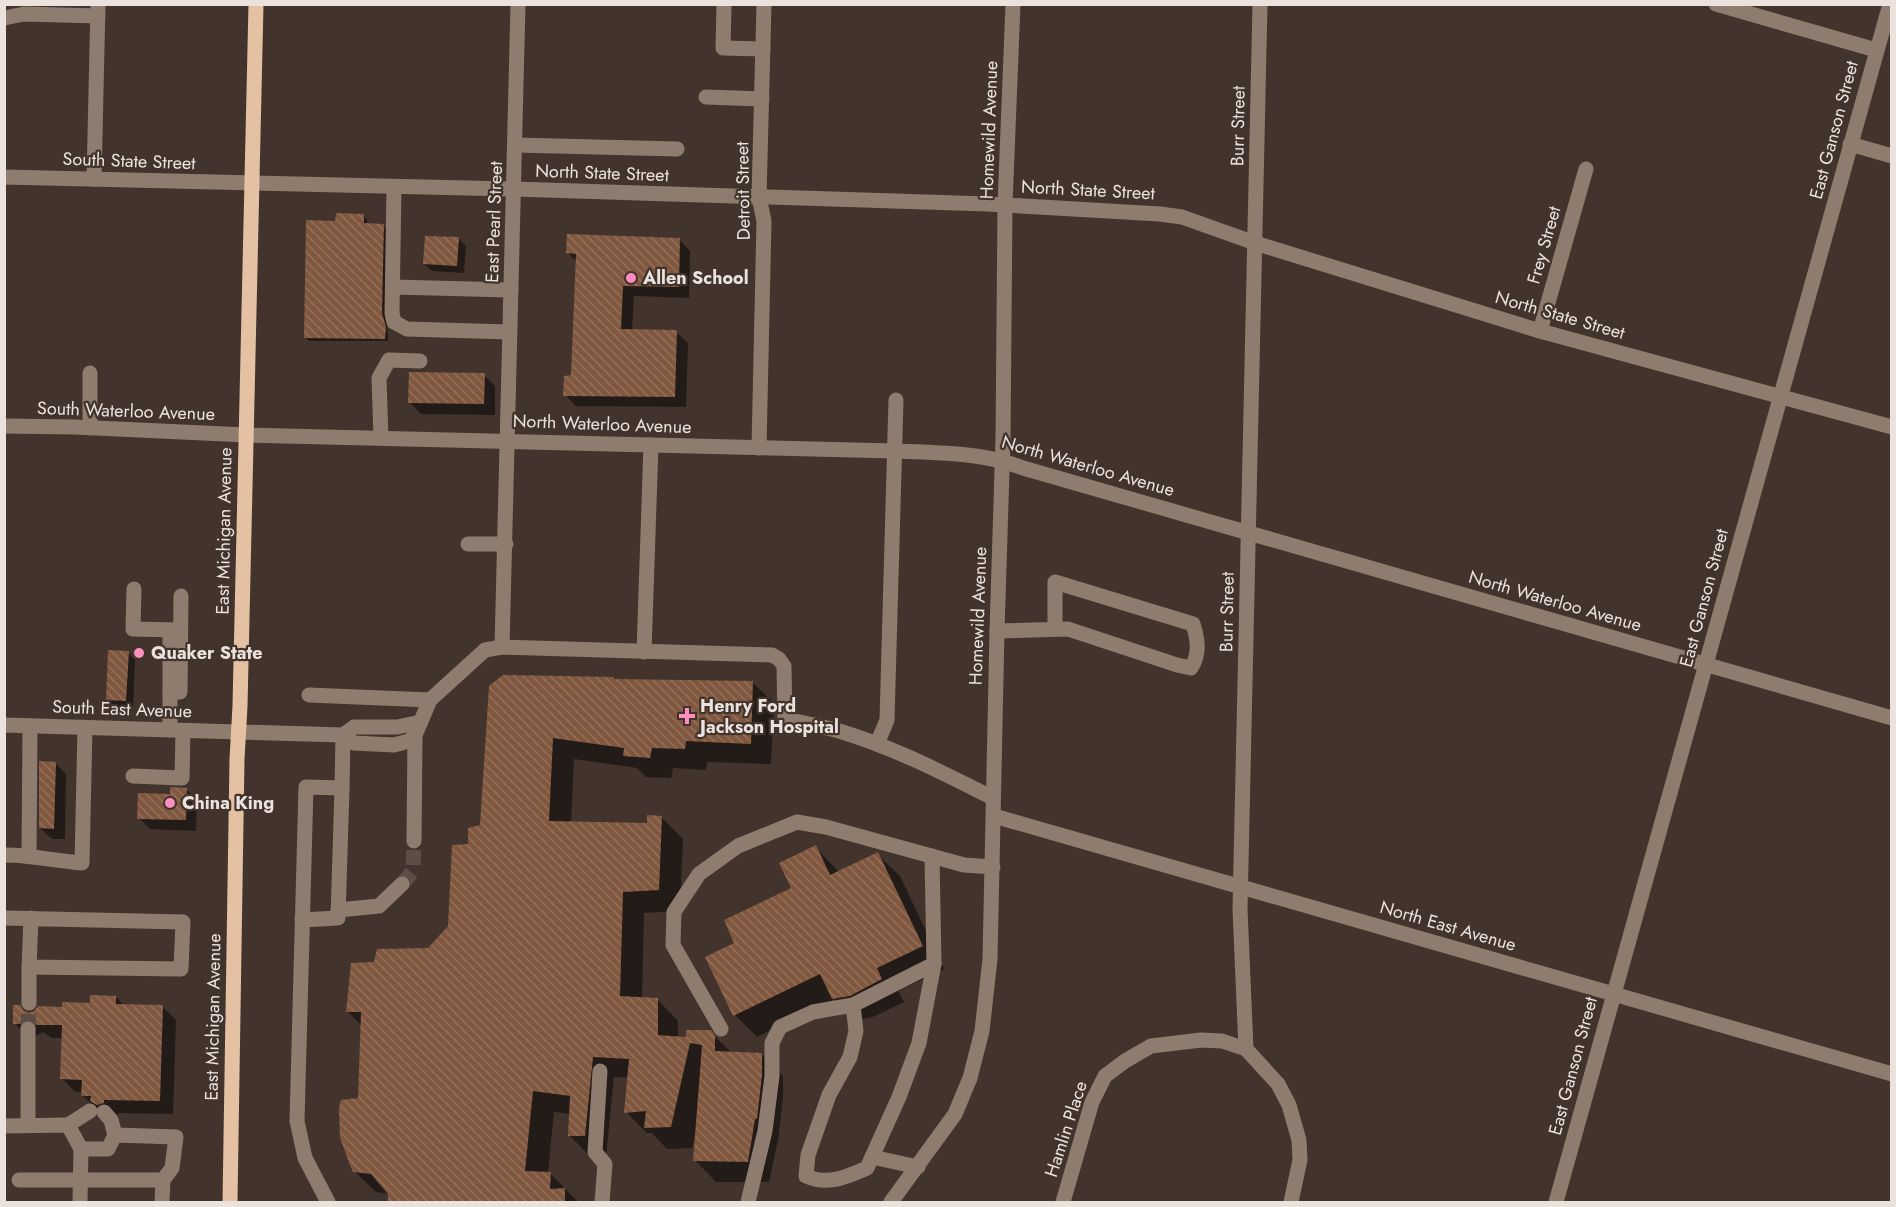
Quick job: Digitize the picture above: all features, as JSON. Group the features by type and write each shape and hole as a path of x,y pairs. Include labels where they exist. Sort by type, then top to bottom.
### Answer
{"main road":[{"name":"East Michigan Avenue","path":"230,1203 256,4"}],"street":[{"name":"East Pearl Street","path":"502,647 518,4"},
{"path":"724,4 723,48 763,49"},
{"name":"Detroit Street","path":"759,448 764,221 759,197 764,4"},
{"name":"Homewild Avenue","path":"891,1203 955,1114 970,1078 982,1031 990,959 1002,460 1005,205 1013,4"},
{"name":"Burr Street","path":"1246,1049 1241,886 1260,4"},
{"path":"1716,4 1876,50"},
{"name":"East Ganson Street","path":"1556,1203 1890,4"},
{"path":"4,18 98,10 94,179"},
{"path":"706,97 762,99"},
{"path":"1850,144 1892,156"},
{"path":"515,145 677,149"},
{"name":"Frey Street","path":"1540,331 1586,169"},
{"name":"South State Street","path":"4,177 252,184"},
{"name":"North State Street","path":"252,184 514,189 1005,205 1182,217 1255,243 1540,331 1892,427"},
{"path":"394,187 394,322 407,328 510,332"},
{"path":"393,288 511,290"},
{"path":"381,438 379,378 389,360 420,361"},
{"path":"90,373 90,428"},
{"path":"877,744 887,720 896,400"},
{"name":"South Waterloo Avenue","path":"4,426 246,435"},
{"name":"North Waterloo Avenue","path":"246,435 895,451 982,456 1892,718"},
{"path":"644,652 651,445"},
{"path":"468,544 506,544"},
{"path":"997,631 1055,629 1068,628 1177,665 1191,668 1197,658 1197,637 1193,624 1055,582 1055,629"},
{"path":"134,589 133,629 175,630"},
{"path":"133,776 182,778 170,692 175,630 181,596"},
{"path":"414,841 418,728 430,700 485,650 502,647 772,655 784,666 785,719 837,730 877,744 927,765 993,798"},
{"path":"309,695 430,700"},
{"name":"South East Avenue","path":"4,725 343,735 354,727 418,728"},
{"path":"29,855 30,726"},
{"path":"4,855 29,855 47,861 82,863 86,728"},
{"path":"302,920 338,918 343,735"},
{"path":"328,1203 305,1158 297,1121 306,787 342,788"},
{"name":"North East Avenue","path":"994,816 1892,1074"},
{"path":"721,1029 673,945 674,912 699,874 738,846 797,822 826,827 964,866 993,867"},
{"path":"853,1005 856,1031 850,1057 829,1095 808,1155 806,1176 816,1181 841,1179 867,1168 899,1097 919,1043 934,964 932,856"},
{"path":"338,910 379,906 402,884"},
{"path":"4,918 183,922 181,969 29,967"},
{"path":"28,1003 32,918"},
{"path":"748,1203 765,1131 772,1076 772,1043 780,1027 813,1012 853,1005 934,964"},
{"path":"28,1029 28,1125"},
{"name":"Hamlin Place","path":"1063,1203 1092,1102 1105,1077 1125,1061 1151,1047 1201,1040 1222,1041 1246,1049"},
{"path":"1246,1049 1278,1084 1295,1123 1299,1140 1299,1160 1291,1203"},
{"path":"600,1071 595,1152 605,1164 602,1203"},
{"path":"4,1126 68,1125 97,1111 111,1120 115,1135 108,1149 81,1149"},
{"path":"68,1125 81,1149 80,1203"},
{"path":"115,1135 176,1137 172,1168 163,1180 162,1203"},
{"path":"872,1157 918,1167"},
{"path":"19,1180 163,1180"}],"building":[{"path":"336,213 364,214 364,223 384,224 382,313 386,327 385,339 304,338 306,220 335,221"},
{"path":"567,234 680,238 679,287 623,286 621,329 677,330 675,397 563,396 564,376 571,375 576,254 566,253"},
{"path":"425,236 459,237 457,266 423,264"},
{"path":"409,372 485,373 484,404 408,403"},
{"path":"108,650 129,651 126,701 106,700"},
{"path":"503,675 753,681 751,744 686,741 685,749 652,748 650,758 623,756 624,748 553,738 549,821 647,823 647,815 662,816 659,890 623,892 620,996 658,998 658,1035 686,1037 686,1030 711,1030 715,1036 715,1051 762,1053 757,1119 755,1119 748,1162 693,1161 702,1045 690,1043 671,1127 644,1128 646,1111 624,1113 629,1059 593,1057 585,1136 568,1136 570,1096 533,1091 525,1171 551,1172 550,1189 565,1188 565,1203 388,1203 388,1194 371,1174 353,1172 340,1138 339,1108 341,1100 358,1098 361,1012 346,1012 351,963 374,962 377,949 428,948 448,926 452,845 468,844 468,828 480,825 489,686"},
{"path":"39,761 56,762 54,829 39,828"},
{"path":"170,787 187,788 186,820 137,819 138,793 170,794"},
{"path":"816,845 830,875 878,852 923,946 877,968 882,979 850,996 832,999 820,974 733,1016 705,957 734,943 724,920 791,888 779,863"},
{"path":"90,995 116,996 116,1004 163,1005 160,1101 104,1100 104,1103 97,1105 90,1101 91,1096 81,1096 82,1080 60,1079 62,1025 37,1025 29,1019 20,1024 13,1024 13,1005 20,1005 24,1011 30,1013 38,1006 62,1007 62,1002 90,1003"}],"tunnel":[{"path":"402,884 413,871 414,841"},
{"path":"28,1029 29,1003"}],"place":[{"name":"Allen School","path":"631,278"},
{"name":"Quaker State","path":"139,653"},
{"name":"Henry Ford Jackson Hospital","path":"687,716"},
{"name":"China King","path":"170,803"}]}
